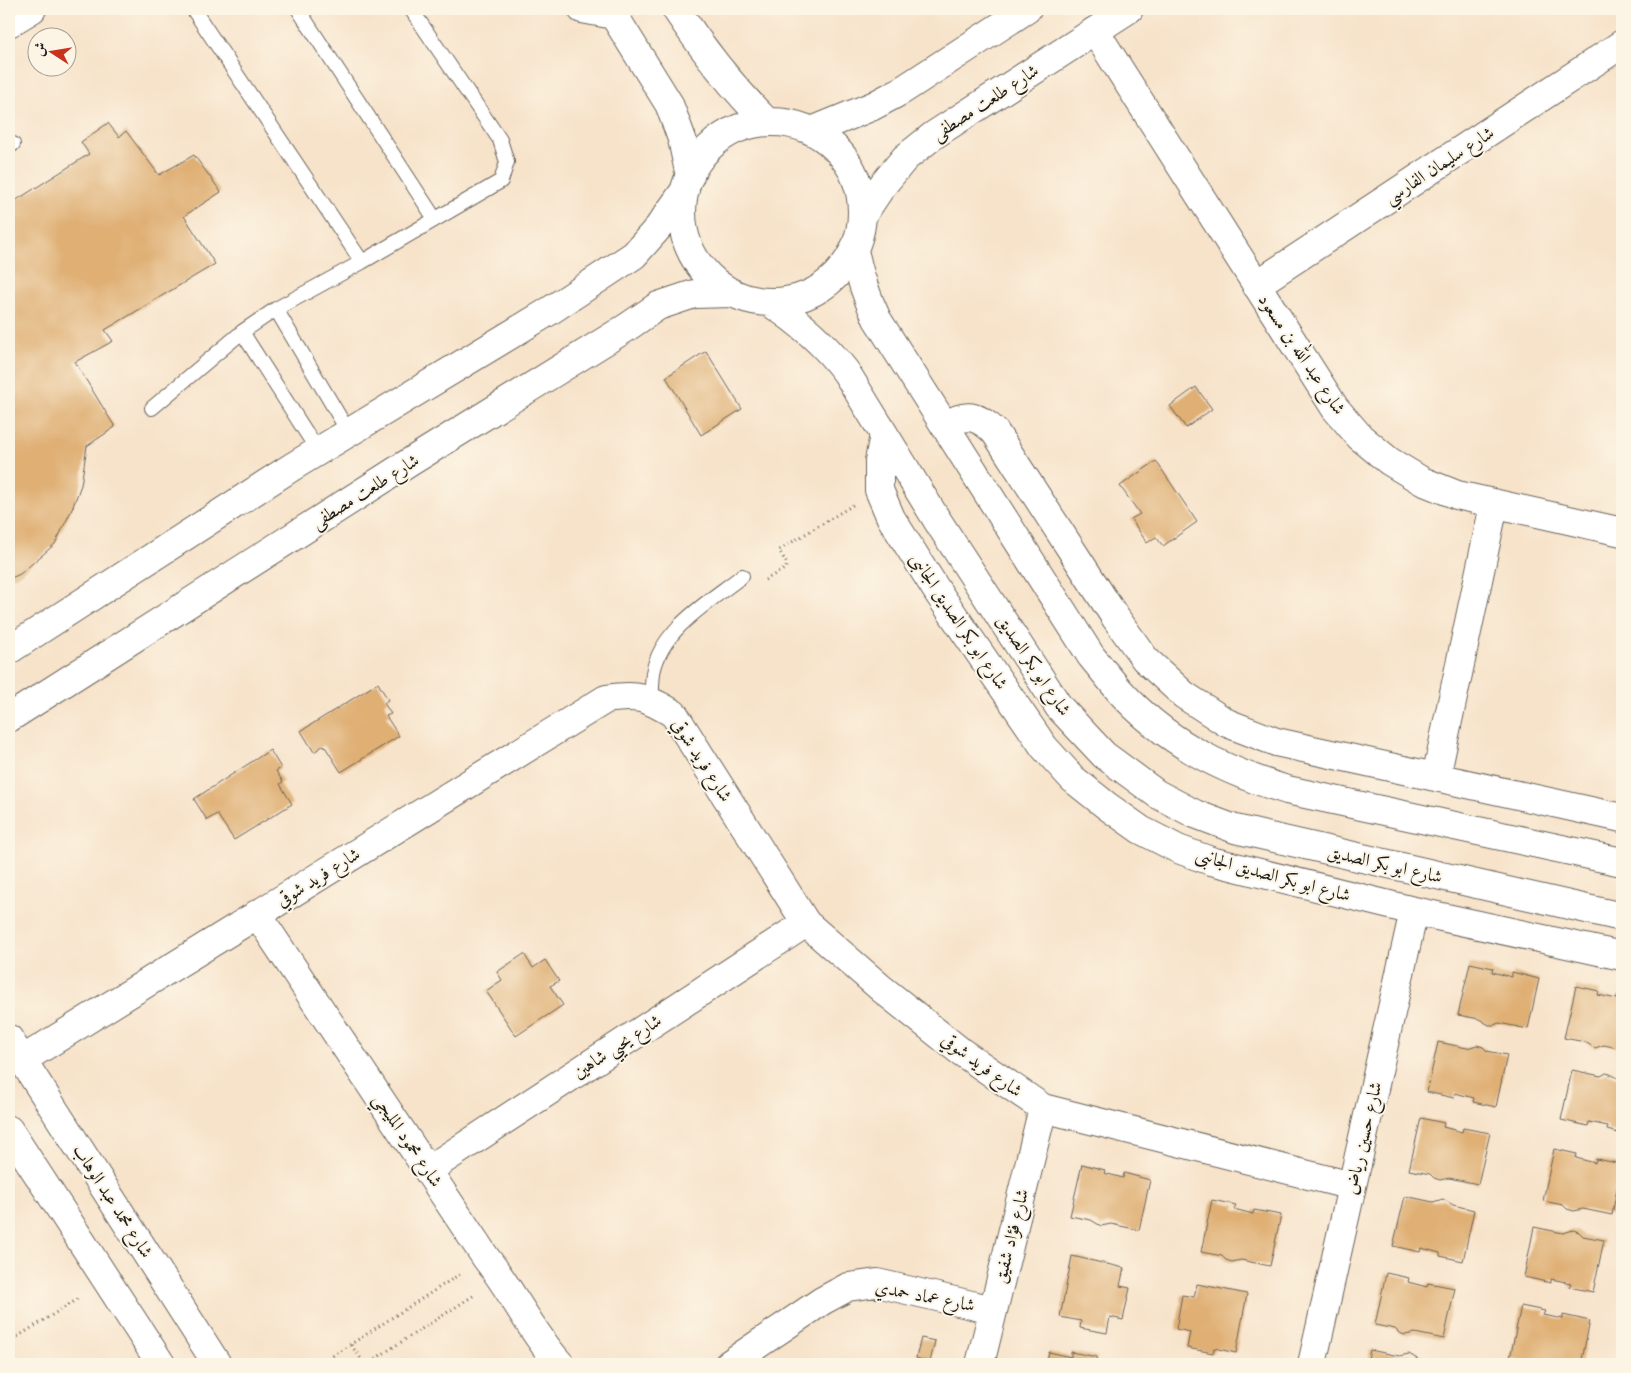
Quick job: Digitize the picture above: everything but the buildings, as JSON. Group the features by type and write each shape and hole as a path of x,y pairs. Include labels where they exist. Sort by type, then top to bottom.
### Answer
{"street":[{"path":"9,23 32,9"},
{"path":"9,650 318,452 548,312 634,255 658,228 687,183 703,155 721,138 743,127 767,122 790,124 812,131 829,142 847,163 854,176 860,196 862,216 860,233 854,250 839,272 820,289 795,299 769,302 750,300 732,293 712,279 697,261 686,239 682,215 687,183 682,139 669,104 612,12 582,9"},
{"path":"676,9 718,69 767,122"},
{"path":"812,131 873,106 901,91 1027,9"},
{"name":"شارع طلعت مصطفى","path":"862,216 882,186 905,158 934,135 1129,9"},
{"name":"شارع عبد الله بن مسعود","path":"1095,31 1335,408 1360,437 1390,461 1422,481 1457,495 1494,505 1622,532"},
{"name":"شارع سليمان الفارسي","path":"1256,285 1622,44"},
{"path":"854,250 861,281 877,319 1091,656 1118,690 1149,719 1183,745 1216,764 1251,779 1287,790 1622,862"},
{"name":"شارع طلعت مصطفى","path":"9,718 658,306 694,294 732,293"},
{"name":"شارع ابو بكر الصديق","path":"769,302 811,332 830,351 846,372 884,435 1059,707 1104,755 1157,794 1195,814 1235,829 1622,917"},
{"path":"946,426 956,419 970,417 984,421 995,432 1130,638 1146,659 1184,695 1228,723 1276,742 1622,818"},
{"name":"شارع ابو بكر الصديق الجانبى","path":"884,435 879,461 879,490 891,518 934,587 1044,746 1073,778 1107,806 1141,830 1211,861 1414,911 1622,956"},
{"path":"1436,777 1494,505"},
{"name":"شارع فريد شوقي","path":"16,1049 257,914 606,699 629,696 651,700 674,714 806,923 890,996 960,1051 1042,1108 1352,1186"},
{"name":"شارع حسين رياض","path":"1312,1364 1414,911"},
{"name":"شارع محمود المليجي","path":"257,914 526,1318 560,1364"},
{"name":"شارع يحيي شاهين","path":"428,1170 806,923"},
{"name":"شارع محمد عبد الوهاب","path":"16,1049 217,1364"},
{"name":"شارع فؤاد شفيق","path":"980,1364 1042,1108"},
{"path":"9,1130 160,1364"},
{"name":"شارع عماد حمدي","path":"729,1364 822,1301 848,1287 877,1283 993,1310"}],"lane":[{"path":"193,9 362,262"},
{"path":"298,9 435,219"},
{"path":"152,408 242,332 276,309 362,262 501,181 507,162 500,140 411,9"},
{"path":"276,309 349,433"},
{"path":"242,332 318,452"},
{"path":"651,700 653,672 662,649 677,628 742,576"}],"path":[{"path":"742,576 749,586 754,587 786,568 787,564 779,550 879,490"},
{"path":"351,1345 366,1364 494,1268"},
{"path":"320,1364 351,1345 494,1268"},
{"path":"9,1342 107,1281"}]}
